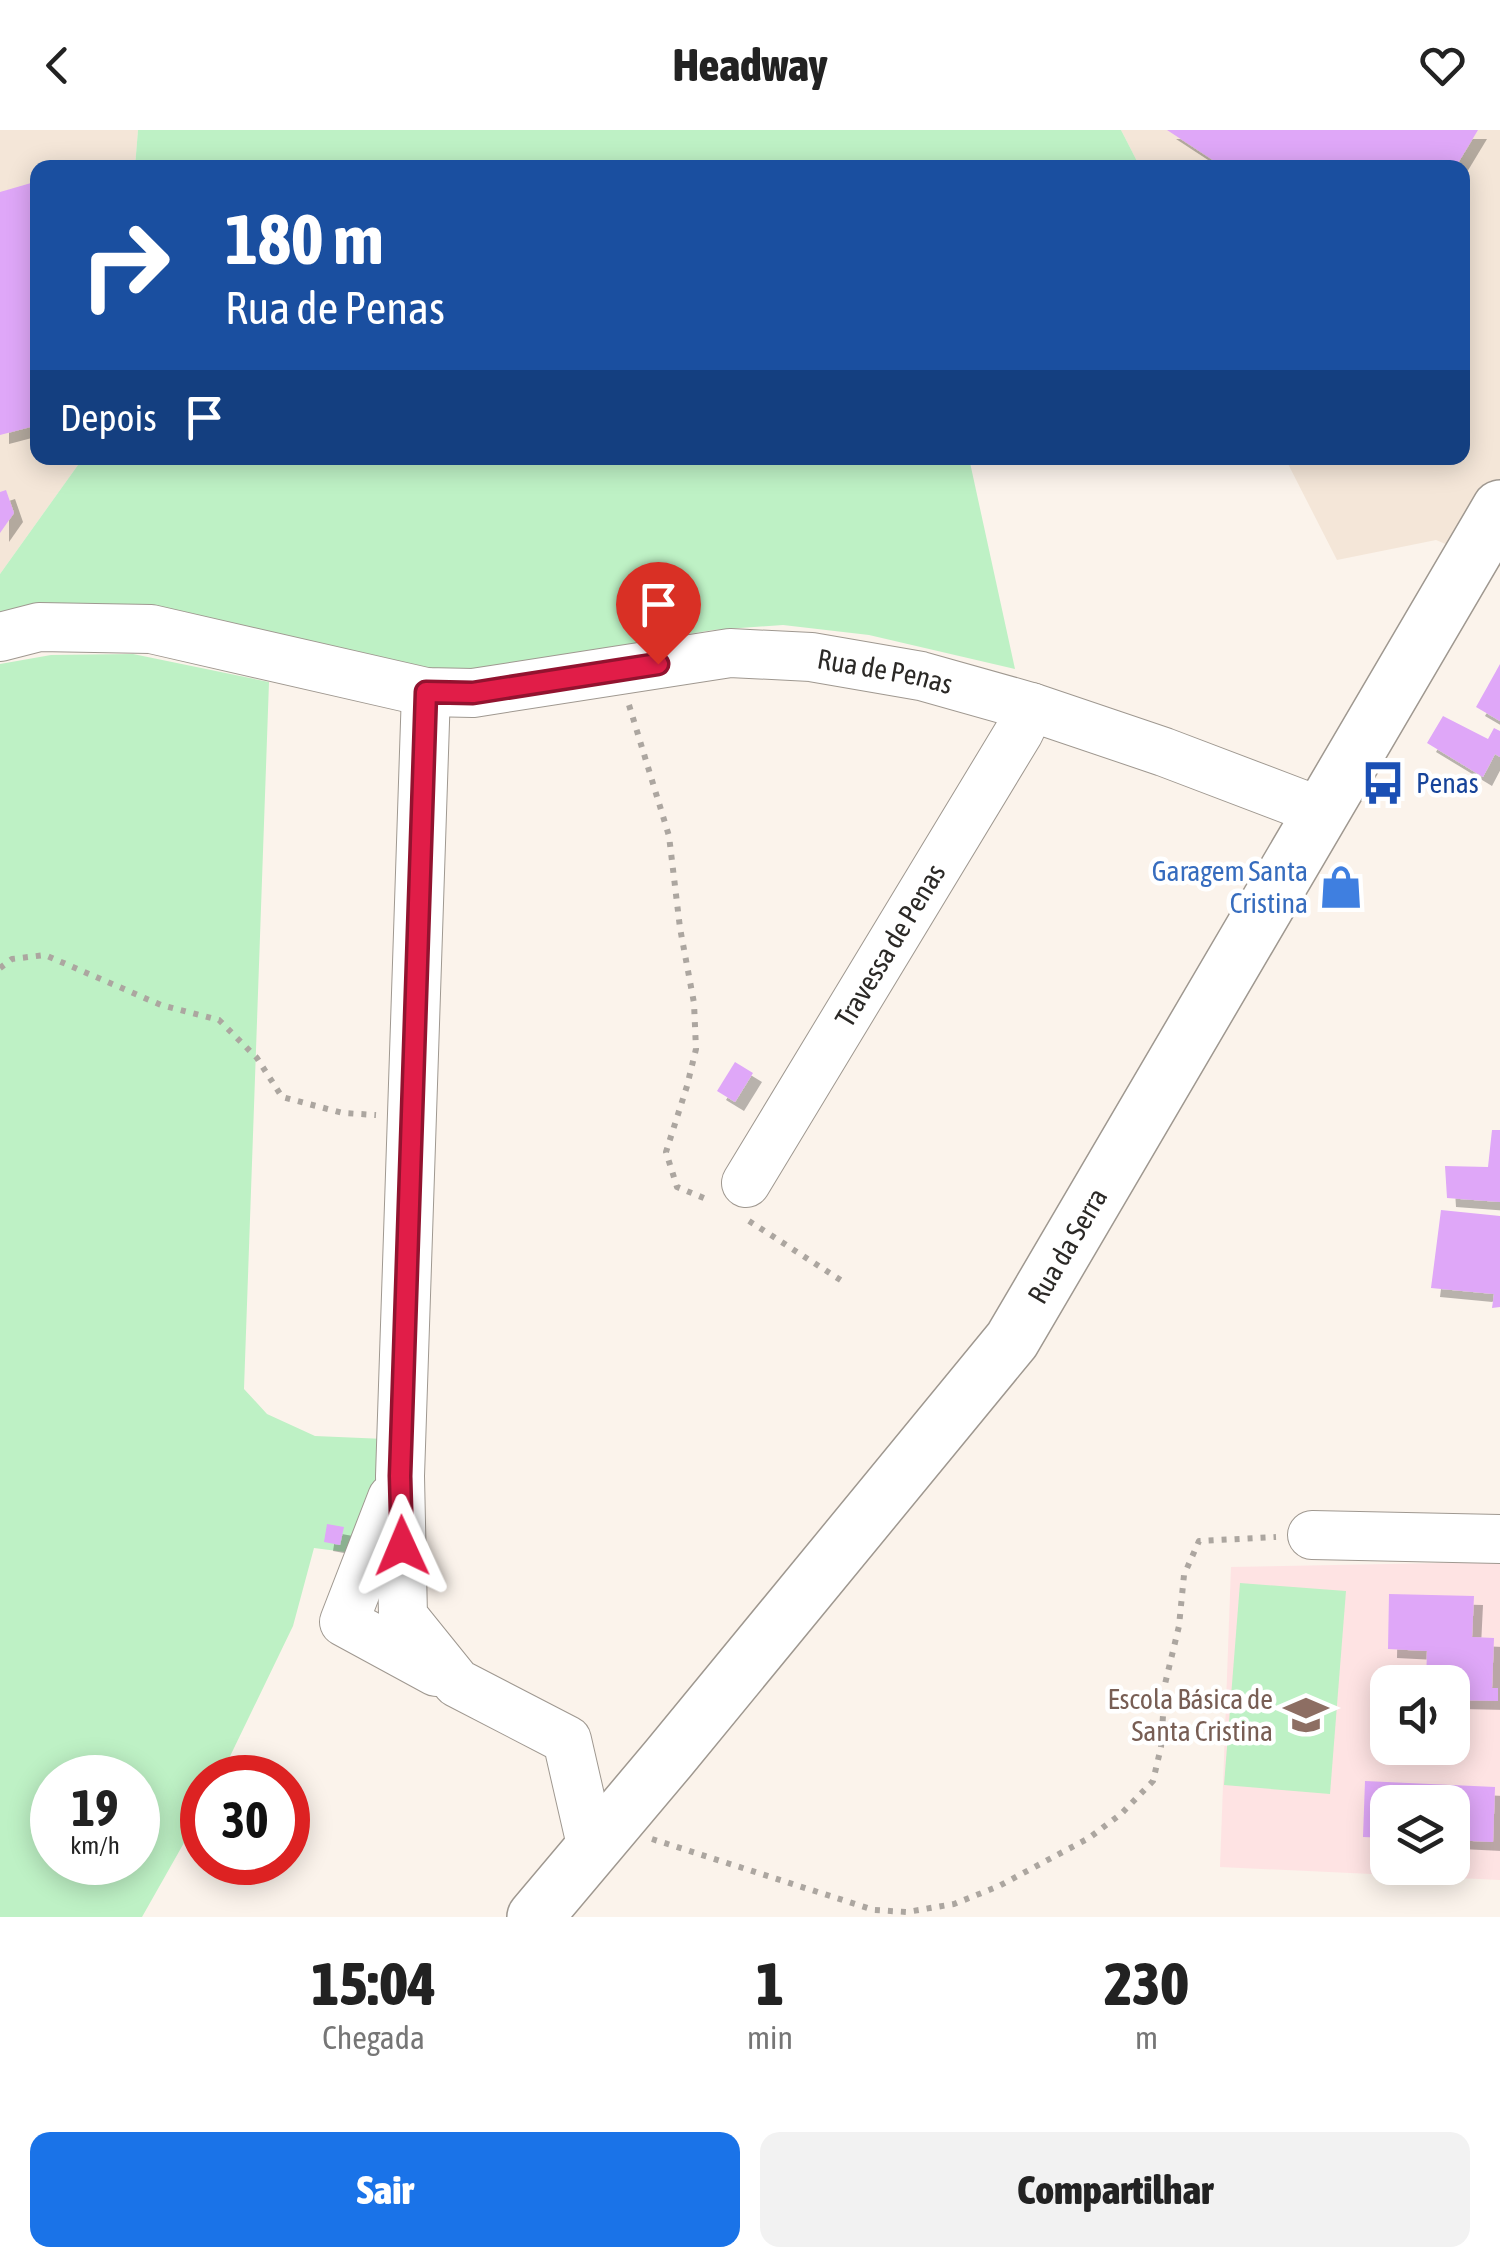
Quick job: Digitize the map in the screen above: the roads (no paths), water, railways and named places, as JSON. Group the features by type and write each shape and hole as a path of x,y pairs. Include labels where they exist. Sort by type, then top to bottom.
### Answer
{"main road":[{"name":"Rua da Serra","path":"534,1917 1012,1340 1500,508"}],"street":[{"name":"Rua de Penas","path":"0,637 39,627 151,629 426,692 473,693 730,653 811,657 920,676 1031,707 1322,812"},
{"path":"426,692 400,1476 403,1616 457,1683 568,1740 601,1838"},
{"name":"Travessa de Penas","path":"737,1203 1031,707"},
{"path":"1312,1536 1500,1539"}],"place":[{"name":"Penas","path":"1383,783"},
{"name":"Garagem Santa Cristina","path":"1341,887"},
{"name":"Escola Básica de Santa Cristina","path":"1306,1715"}]}
